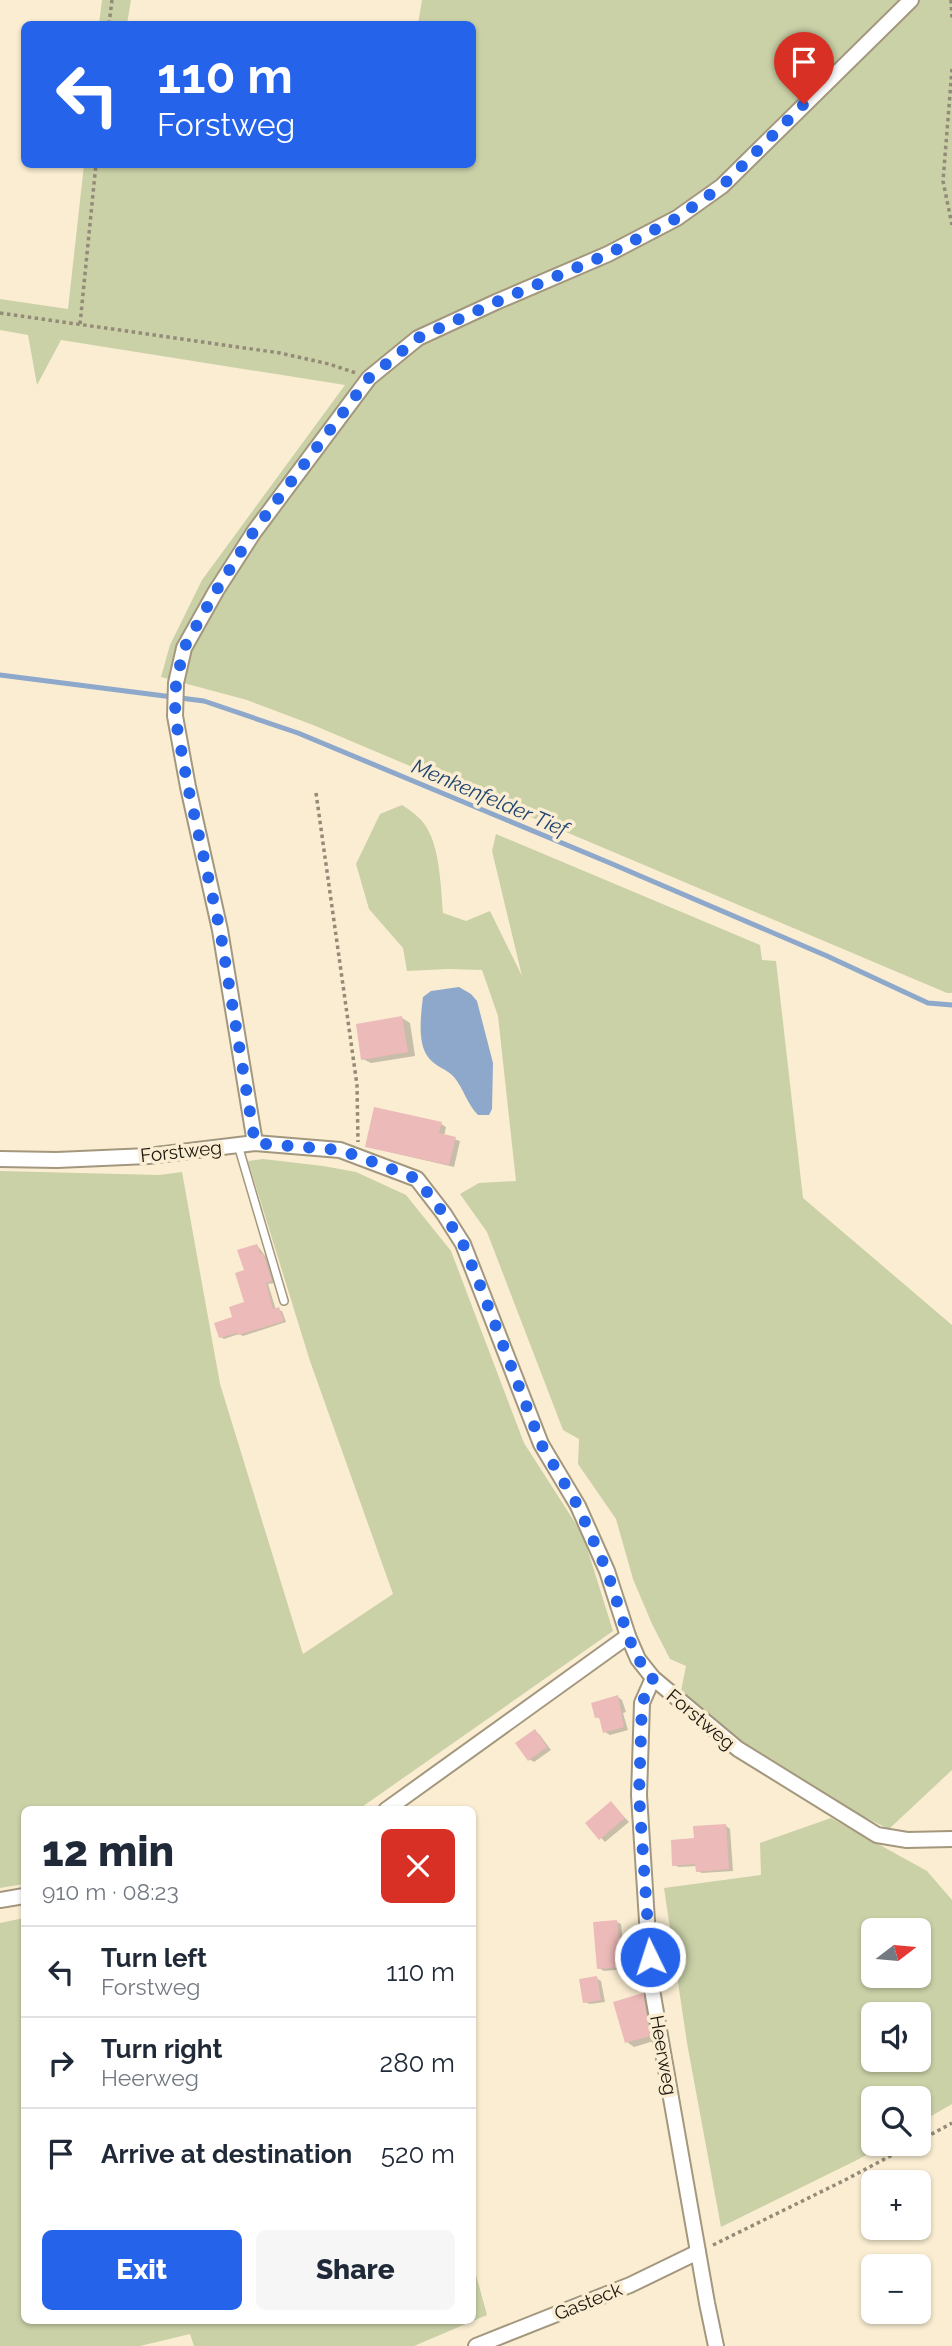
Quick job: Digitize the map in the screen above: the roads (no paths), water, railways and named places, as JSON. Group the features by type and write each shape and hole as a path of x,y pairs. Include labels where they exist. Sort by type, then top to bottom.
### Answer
{"street":[{"path":"255,1143 220,930 175,716 176,683 184,648 216,591 254,531 369,378 418,338 608,254 677,218 722,186 911,0"},
{"name":"Forstweg","path":"0,1159 57,1160 148,1156 255,1143 340,1150 417,1179 463,1244 541,1444 593,1537 628,1636 638,1659 653,1678 737,1749 877,1835 907,1840 952,1839"},
{"path":"392,1806 628,1636"},
{"name":"Heerweg","path":"653,1678 642,1703 639,1795 652,1984 716,2346"},
{"path":"0,1900 21,1896"},
{"name":"Gasteck","path":"476,2346 630,2285 698,2252"}],"lane":[{"path":"238,1145 284,1301"}],"water":[{"path":"459,987 477,1001 493,1063 492,1109 489,1115 478,1115 454,1077 431,1060 422,1044 423,997 431,991"}],"waterway":[{"name":"Menkenfelder Tief","path":"0,675 204,701 298,733 610,863 827,956 928,1003 952,1005"}]}
